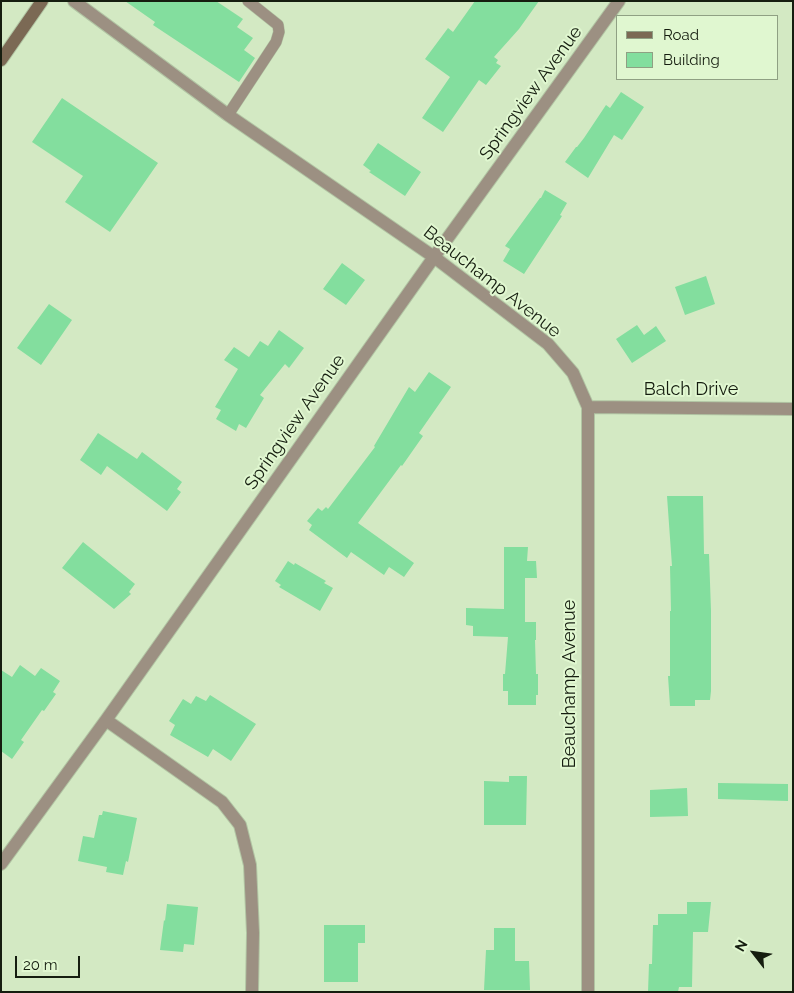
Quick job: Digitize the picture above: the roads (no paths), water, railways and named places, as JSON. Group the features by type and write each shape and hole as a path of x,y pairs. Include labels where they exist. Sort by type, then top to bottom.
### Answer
{"main road":[{"path":"1,60 42,1"}],"street":[{"name":"Beauchamp Avenue","path":"74,1 228,115 434,257 548,344 573,373 588,407 588,992"},
{"name":"Springview Avenue","path":"1,864 106,720 434,257 619,1"},
{"name":"Balch Drive","path":"588,407 793,408"},
{"path":"106,720 222,802 240,825 250,866 253,933 252,992"}],"lane":[{"path":"228,115 276,42 278,32 278,25 248,1"}]}
